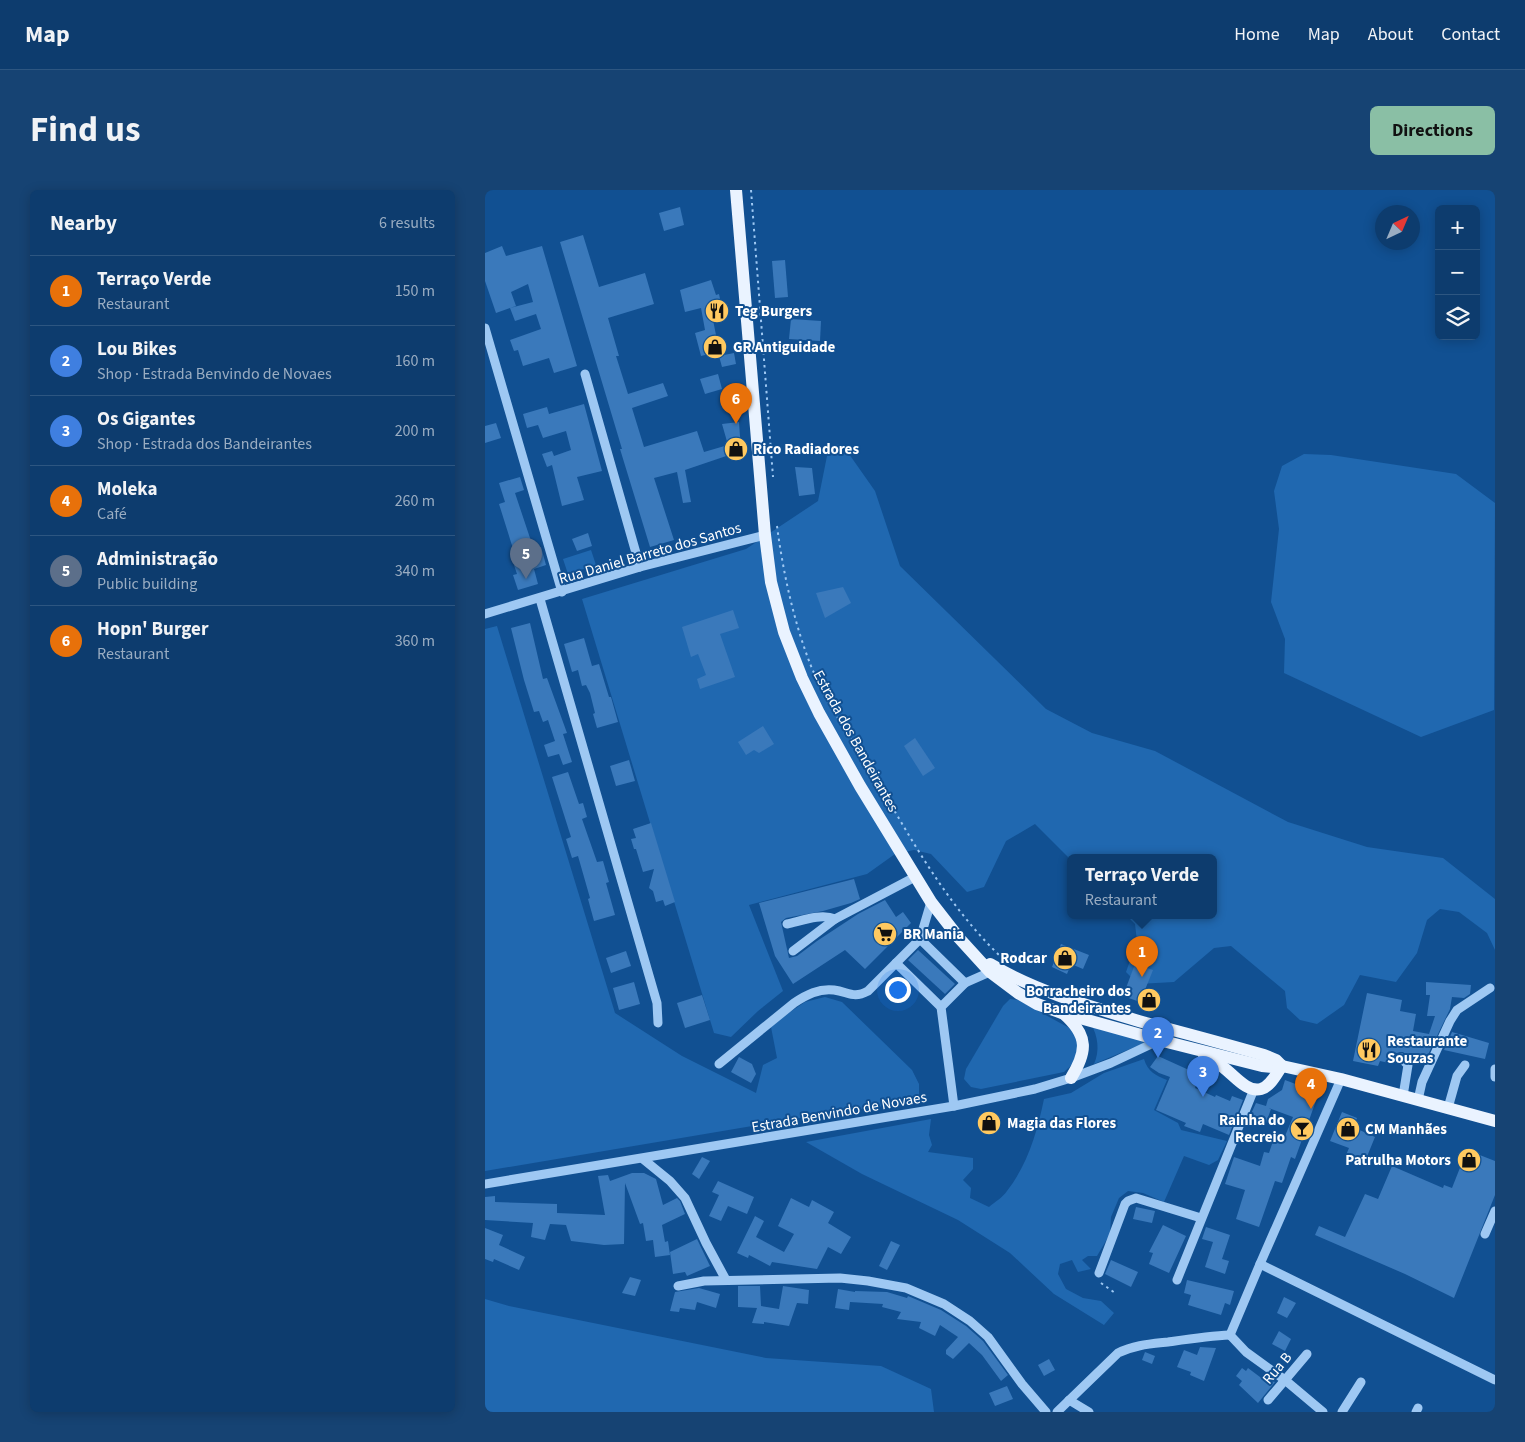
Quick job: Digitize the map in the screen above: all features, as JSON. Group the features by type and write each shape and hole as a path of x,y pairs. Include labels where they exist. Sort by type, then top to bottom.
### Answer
{"main road":[{"name":"Estrada dos Bandeirantes","path":"736,190 765,535 771,582 785,632 802,678 819,713 860,786 931,902 959,938 990,972 1018,993 1037,1004 1062,1013 1262,1066 1282,1066 1341,1079 1495,1121"},
{"name":"Estrada dos Bandeirantes","path":"975,955 1012,977 1070,1001 1264,1055 1276,1060 1282,1066"},
{"path":"1062,1013 1074,1022 1083,1040 1084,1050 1082,1057 1071,1078"},
{"path":"1196,1050 1254,1090 1261,1089 1267,1085 1282,1066"}],"street":[{"path":"485,328 562,592"},
{"path":"585,374 640,568"},
{"name":"Rua Daniel Barreto dos Santos","path":"485,614 640,568 765,535"},
{"path":"540,599 657,1003 658,1023"},
{"path":"793,951 835,919 915,877"},
{"path":"719,1064 806,995 820,990 834,990 851,995 860,995 868,991 920,939 931,902"},
{"path":"787,924 830,916 835,919"},
{"path":"920,939 965,983"},
{"path":"896,963 941,1007 954,1106"},
{"path":"941,1007 965,983 990,972"},
{"path":"1418,1100 1422,1082 1457,1010 1490,988"},
{"name":"Estrada Benvindo de Novaes","path":"485,1184 669,1155 954,1106 1035,1089 1111,1063 1159,1040 1189,1034"},
{"path":"1401,1058 1408,1065 1409,1070 1403,1096"},
{"path":"1449,1108 1457,1076 1465,1065"},
{"path":"1495,1069 1495,1077"},
{"path":"1230,1335 1341,1079"},
{"path":"1177,1280 1254,1090"},
{"path":"643,1159 674,1185 685,1198 726,1280"},
{"path":"1099,1273 1128,1200 1136,1198 1201,1218"},
{"path":"1485,1234 1495,1211"},
{"path":"1260,1264 1495,1380"},
{"path":"678,1286 704,1281 841,1278 906,1288 944,1304 970,1320 979,1328 988,1337 1021,1384 1045,1412"},
{"path":"1057,1412 1118,1353 1127,1348 1144,1344 1230,1335 1247,1352 1285,1380 1323,1412"},
{"name":"Rua B","path":"1268,1400 1307,1354"},
{"path":"1342,1412 1361,1382"},
{"path":"1069,1400 1089,1412"}],"path":[{"path":"751,190 773,477"},
{"path":"777,523 780,549 794,611 811,666 820,684 846,731 948,897 984,941 1004,960"},
{"path":"1099,1273 1102,1284 1115,1293"}],"shaded area":[{"path":"842,444 875,491 900,566 1046,709 1092,733 1155,751 1288,822 1367,847 1443,858 1495,899 1495,950 1487,933 1459,912 1440,909 1427,920 1417,953 1396,982 1360,975 1344,1005 1317,1024 1300,1020 1287,1008 1285,991 1231,946 1214,948 1174,982 1138,984 1126,972 1137,941 1135,924 1130,919 1217,919 1217,854 1067,854 1067,856 1035,824 1006,841 984,887 967,892 931,854 914,850 895,854 867,874 749,905 783,991 758,1011 731,1037 714,1033 582,599 746,549 818,501 829,446"},
{"path":"1304,454 1331,455 1456,474 1495,503 1494,710 1421,737 1284,673 1285,639 1271,602 1279,529 1274,491 1282,466"},
{"path":"591,550 596,565 568,574 563,559"},
{"path":"497,626 615,1013 682,1056 756,1093 763,1065 777,1058 771,1027 805,1002 825,997 842,1002 912,1070 919,1084 919,1101 800,1118 485,1171 485,629"},
{"path":"1010,999 1018,1000 1073,1030 1079,1040 1076,1061 1064,1072 981,1089 971,1087 964,1079 966,1069 1003,1006"},
{"path":"1091,1024 1149,1041 1094,1064 1097,1044"},
{"path":"1144,1059 1153,1072 1167,1080 1154,1110 1178,1123 1181,1130 1227,1141 1218,1160 1209,1165 1184,1156 1164,1202 1143,1193 1128,1191 1119,1198 1111,1217 1110,1234 1097,1256 1088,1256 1082,1260 1091,1269 1078,1272 1072,1260 1060,1264 1058,1274 1066,1289 1083,1298 1101,1301 1114,1313 1104,1325 1054,1294 1010,1253 958,1220 862,1174 806,1142 931,1119 929,1135 932,1145 928,1152 973,1158 973,1169 963,1180 971,1188 970,1198 989,1207 1005,1193 1021,1170 1035,1135 1044,1099 1071,1093 1104,1073"},
{"path":"485,1299 509,1306 766,1358 881,1366 931,1389 934,1412 485,1412"}],"building":[{"path":"680,207 684,225 664,231 659,213"},
{"path":"583,235 599,287 645,273 654,304 608,318 619,356 616,356 628,394 663,383 668,396 632,408 644,447 697,431 704,452 728,445 722,424 739,422 741,451 685,470 691,502 683,503 677,472 654,478 674,540 650,547 560,242"},
{"path":"502,246 506,256 542,246 577,366 554,373 549,358 523,366 518,350 514,351 510,340 541,329 536,314 515,321 510,308 496,313 485,281 485,253","holes":["528,284 533,302 510,308 516,306 511,292"]},
{"path":"785,260 788,297 775,298 772,261"},
{"path":"711,280 716,295 719,294 721,304 718,305 721,313 712,315 721,351 701,356 695,333 705,330 701,308 685,312 680,290"},
{"path":"791,319 821,321 820,341 789,339"},
{"path":"734,353 736,364 722,367 719,356"},
{"path":"718,374 722,389 705,394 700,379"},
{"path":"584,404 602,471 577,477 584,500 562,506 552,465 547,467 542,454 552,451 554,456 571,450 566,431 543,438 538,425 527,428 523,414 547,407 549,414"},
{"path":"496,423 501,438 485,443 485,426"},
{"path":"795,467 812,468 815,494 799,496"},
{"path":"520,477 524,490 515,493 531,541 534,540 536,548 541,547 546,565 534,569 538,584 518,590 513,575 517,574 511,556 515,555 499,504 505,502 499,483"},
{"path":"588,533 592,546 577,551 572,539"},
{"path":"843,587 851,603 825,618 816,593"},
{"path":"733,610 739,628 720,634 735,677 700,689 697,679 706,675 698,654 691,657 682,627"},
{"path":"530,623 543,679 547,678 567,733 563,734 572,762 563,765 559,754 548,757 544,745 555,741 548,720 543,722 539,711 534,712 511,628"},
{"path":"584,638 592,666 599,664 618,722 597,728 590,693 586,685 582,686 578,670 572,672 564,644"},
{"path":"763,726 774,744 759,753 754,750 746,755 738,742"},
{"path":"915,738 935,768 923,776 904,746"},
{"path":"629,760 635,781 616,786 610,766"},
{"path":"568,772 579,804 583,803 587,817 582,819 597,862 603,861 609,882 606,883 615,915 594,921 588,899 590,898 578,856 572,858 566,839 571,837 552,777"},
{"path":"651,823 675,902 665,906 663,900 656,902 653,891 649,888 654,869 643,872 631,839 636,838 633,829"},
{"path":"854,879 860,899 823,911 786,918 781,922 789,958 797,956 858,914 885,900 896,917 903,912 911,923 865,969 845,950 793,984 775,956 759,903"},
{"path":"1061,944 1089,955 1083,969 1071,964 1067,974 1052,967"},
{"path":"918,950 955,984 945,994 908,960"},
{"path":"626,951 631,966 611,973 606,958"},
{"path":"1135,964 1153,970 1140,1002 1123,996"},
{"path":"634,982 640,1004 619,1010 613,988"},
{"path":"1426,982 1471,985 1470,994 1464,998 1452,997 1450,1009 1425,1061 1408,1056 1403,1052 1392,1052 1389,1063 1380,1061 1378,1066 1353,1061 1367,993 1402,1000 1400,1011 1416,1014 1413,1031 1429,1034 1435,1016 1427,1016 1430,995 1426,995"},
{"path":"702,995 710,1020 685,1028 677,1003"},
{"path":"1452,1032 1489,1043 1485,1059 1444,1050"},
{"path":"1158,1056 1200,1075 1195,1088 1230,1101 1232,1096 1243,1100 1229,1135 1203,1124 1200,1132 1184,1126 1186,1123 1156,1110 1170,1077 1150,1067"},
{"path":"739,1057 752,1064 756,1074 751,1083 731,1072"},
{"path":"1285,1080 1314,1091 1317,1098 1295,1159 1291,1157 1282,1183 1275,1181 1259,1227 1236,1219 1245,1190 1225,1184 1234,1157 1260,1166 1264,1152 1269,1153 1276,1132 1285,1136 1293,1117 1269,1108 1271,1109 1266,1123 1250,1116 1256,1103 1266,1106 1268,1099 1282,1090"},
{"path":"1342,1112 1357,1118 1353,1127 1375,1137 1366,1159 1363,1157 1361,1162 1346,1155 1349,1148 1330,1141"},
{"path":"1467,1150 1495,1161 1495,1195 1454,1298 1405,1274 1315,1235 1319,1226 1345,1237 1365,1194 1378,1199 1392,1166 1443,1188 1444,1185 1452,1188"},
{"path":"702,1157 710,1161 699,1179 692,1174"},
{"path":"632,1173 644,1173 656,1179 663,1205 677,1198 680,1201 685,1214 662,1225 665,1242 668,1241 670,1255 655,1257 653,1240 646,1241 643,1223 640,1224 625,1183 624,1244 604,1245 571,1241 566,1225 550,1224 545,1240 531,1237 533,1223 485,1220 485,1197 495,1196 495,1202 557,1204 557,1213 605,1215 598,1176 608,1175 610,1181"},
{"path":"718,1181 754,1197 747,1214 728,1206 721,1221 709,1216 719,1195 712,1192"},
{"path":"791,1198 809,1207 812,1200 834,1212 828,1223 851,1237 841,1254 828,1247 817,1269 772,1262 770,1266 749,1255 748,1258 737,1253 755,1216 764,1221 756,1237 784,1252 794,1234 778,1226"},
{"path":"1136,1207 1155,1211 1152,1223 1133,1219"},
{"path":"1163,1225 1186,1236 1169,1273 1149,1264 1153,1253 1149,1252"},
{"path":"1206,1227 1230,1235 1222,1259 1229,1261 1225,1274 1205,1267 1213,1242 1202,1239"},
{"path":"485,1228 503,1235 499,1245 525,1257 519,1270 494,1259 493,1262 485,1259"},
{"path":"697,1239 710,1266 687,1276 685,1272 673,1274 670,1252"},
{"path":"891,1241 900,1245 887,1270 879,1266"},
{"path":"1111,1260 1138,1272 1131,1287 1105,1274"},
{"path":"630,1277 641,1280 635,1296 622,1293"},
{"path":"1187,1280 1234,1291 1230,1305 1225,1303 1221,1315 1188,1305 1191,1295 1184,1293"},
{"path":"738,1286 760,1286 761,1306 779,1309 783,1286 809,1290 808,1304 797,1303 789,1326 764,1322 764,1324 752,1323 757,1308 738,1307"},
{"path":"699,1288 720,1294 716,1308 697,1302 695,1310 680,1308 679,1312 670,1311 675,1292"},
{"path":"838,1289 855,1292 887,1292 907,1298 908,1296 941,1310 966,1326 983,1341 1008,1375 1001,1381 982,1355 969,1343 953,1359 946,1354 946,1350 958,1337 940,1325 935,1336 919,1328 921,1322 897,1319 901,1312 882,1307 883,1304 850,1302 849,1310 835,1308"},
{"path":"1284,1297 1296,1303 1287,1318 1277,1313"},
{"path":"1279,1331 1291,1339 1285,1351 1272,1344"},
{"path":"1200,1347 1216,1348 1204,1381 1190,1375 1191,1372 1177,1367 1184,1350 1197,1355"},
{"path":"1145,1352 1155,1356 1152,1364 1142,1360"},
{"path":"1049,1359 1055,1370 1044,1376 1038,1365"},
{"path":"1242,1368 1246,1371 1248,1368 1264,1380 1268,1375 1275,1382 1258,1403 1239,1385 1242,1381 1236,1376"},
{"path":"1007,1386 1013,1399 995,1406 989,1393"}],"place":[{"name":"Teg Burgers","path":"717,311"},
{"name":"GR Antiguidade","path":"715,347"},
{"name":"Hopn' Burger","path":"736,424"},
{"name":"Rico Radiadores","path":"736,449"},
{"name":"Administração","path":"526,579"},
{"name":"BR Mania","path":"885,934"},
{"name":"Rodcar","path":"1065,958"},
{"name":"Terraço Verde","path":"1142,977"},
{"name":"Borracheiro dos Bandeirantes","path":"1149,1000"},
{"name":"Restaurante Souzas","path":"1369,1050"},
{"name":"Lou Bikes","path":"1158,1058"},
{"name":"Os Gigantes","path":"1203,1097"},
{"name":"Moleka","path":"1311,1109"},
{"name":"Magia das Flores","path":"989,1123"},
{"name":"Rainha do Recreio","path":"1302,1129"},
{"name":"CM Manhães","path":"1348,1129"},
{"name":"Patrulha Motors","path":"1469,1160"}]}
